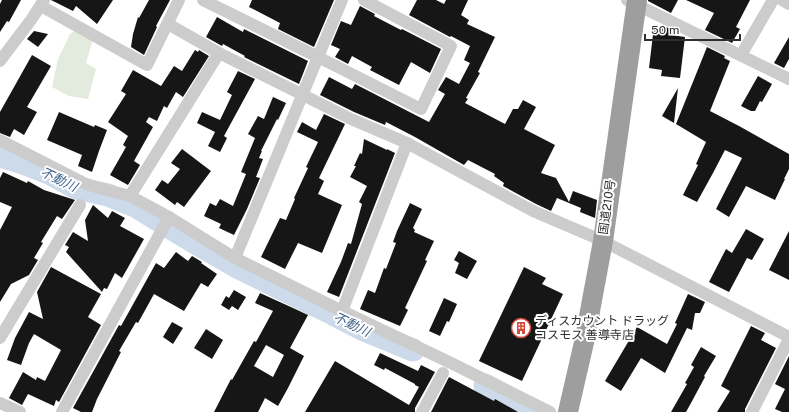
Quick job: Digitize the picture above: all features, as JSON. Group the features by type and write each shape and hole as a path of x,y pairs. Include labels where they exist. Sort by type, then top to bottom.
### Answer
{"highway":[{"name":"国道210号","path":"568,412 585,338 602,241 633,2"}],"street":[{"path":"0,61 42,3 147,65 179,0"},
{"path":"203,0 422,109 451,46 364,0"},
{"path":"235,258 342,0"},
{"path":"742,55 773,0"},
{"path":"782,0 789,4"},
{"path":"633,2 789,79"},
{"path":"168,24 218,53 351,119 407,143 533,211 602,241 789,338 752,412"},
{"path":"130,196 218,53"},
{"path":"0,140 86,184 130,196 169,217 235,258 550,412"},
{"path":"342,311 407,143"},
{"path":"0,338 80,205"},
{"path":"62,412 169,217"},
{"path":"422,412 443,373"},
{"path":"0,403 20,412"}],"shaded area":[{"path":"80,27 94,36 86,63 96,69 88,99 69,96 52,87 58,59 70,34"}],"building":[{"path":"2,0 21,0 9,22 7,21 0,32 0,4"},
{"path":"51,0 113,0 97,24 76,6 73,11"},
{"path":"149,0 170,0 156,26 157,27 144,55 131,47 138,17 139,18"},
{"path":"252,0 334,0 314,47 278,29 280,23 249,7"},
{"path":"417,0 436,0 444,4 446,0 468,0 461,15 469,20 467,24 495,37 478,72 480,73 466,98 468,99 465,103 505,124 513,109 518,109 523,100 536,107 524,129 555,145 541,173 556,178 569,202 573,191 597,200 595,218 580,212 581,208 557,198 551,211 503,186 504,183 494,176 495,174 468,160 464,165 386,122 385,125 320,95 329,77 352,89 355,84 429,122 445,94 438,90 446,77 459,84 470,63 464,60 470,46 409,15"},
{"path":"648,0 678,0 671,13"},
{"path":"686,0 750,0 736,27 740,29 732,43 705,30 714,13"},
{"path":"360,6 375,14 374,16 441,49 430,73 411,62 399,85 370,70 372,67 352,56 348,64 335,57 340,49 331,45 341,21 351,25"},
{"path":"217,17 243,32 244,29 308,61 299,84 244,57 245,56 223,44 222,46 206,37"},
{"path":"654,26 666,27 672,30 671,35 685,37 680,78 661,76 662,70 649,68"},
{"path":"34,31 48,34 38,47 27,39"},
{"path":"789,37 789,59 784,68 774,63"},
{"path":"707,47 725,56 724,58 730,61 710,111 789,154 789,169 775,200 746,186 729,217 716,209 742,158 725,150 697,202 683,195 698,165 696,164 706,142 676,124"},
{"path":"195,50 198,52 199,50 209,56 183,97 176,92 167,108 164,106 157,121 149,117 146,122 153,127 134,161 140,165 128,185 110,175 126,147 123,145 128,136 108,122 126,94 121,91 133,70 161,86 174,66 182,71"},
{"path":"32,55 51,66 27,107 37,112 24,135 14,129 10,137 0,133 0,112"},
{"path":"238,71 255,79 224,136 227,138 220,152 208,146 215,132 197,123 202,112 220,120 232,95 227,92"},
{"path":"758,76 772,84 755,111 751,111 741,106"},
{"path":"678,88 674,123 662,116"},
{"path":"273,97 286,103 261,151 259,158 263,159 256,177 260,178 234,235 219,228 221,224 204,216 210,203 216,206 220,199 233,206 246,174 241,172 255,138 248,134 258,116 264,119"},
{"path":"59,112 94,127 95,125 107,130 92,172 78,166 82,155 47,140"},
{"path":"324,114 345,124 319,178 324,181 318,194 342,205 322,253 298,243 285,269 261,257 280,218 286,220 295,199 294,198 308,168 306,167 318,142 297,132 302,122 316,130"},
{"path":"364,139 395,153 339,297 327,292 348,243 351,244 362,204 359,202 367,186 350,177 356,166 354,166 360,153 362,154"},
{"path":"182,149 211,171 184,207 177,202 175,205 155,190 162,180 168,184 180,169 171,163"},
{"path":"3,172 27,183 28,181 44,190 75,200 62,219 57,216 41,242 43,243 34,258 38,260 29,275 11,284 0,302 0,230 12,207 0,202 0,178"},
{"path":"410,203 422,209 413,228 415,230 414,232 434,241 425,260 427,261 405,308 408,310 400,326 360,309 368,290 375,293 384,268 386,269 396,243 393,242 397,231"},
{"path":"93,205 108,218 112,211 125,218 120,226 144,239 122,278 115,273 107,289 104,288 102,292 66,252 69,247 65,245 73,232 88,241 85,220"},
{"path":"746,229 764,239 752,260 747,258 729,292 709,282 726,249 732,253"},
{"path":"789,231 789,280 769,270"},
{"path":"459,251 477,261 467,279 455,273 459,263 454,260"},
{"path":"176,252 188,261 192,256 217,274 208,287 201,283 184,311 154,294 138,323 136,322 119,351 121,352 92,412 81,412 73,408 119,325 121,326 156,263 164,268"},
{"path":"51,267 101,294 88,317 101,325 59,402 56,400 54,406 28,394 22,405 9,398 23,372 36,380 37,377 45,381 61,350 34,334 21,365 7,360 15,338 29,312 43,319 37,292"},
{"name":"ディスカウント ドラッグ コスモス 善導寺店","path":"524,267 546,278 542,284 563,294 522,381 479,361"},
{"path":"234,290 246,297 238,310 232,306 229,310 221,305 226,296 229,298"},
{"path":"260,293 308,315 290,348 304,356 278,406 265,398 258,412 214,412 231,379 232,380 254,341 256,342 273,311 255,303","holes":["266,345 284,355 273,377 254,366"]},
{"path":"688,294 705,302 700,313 695,313 692,330 687,328 665,373 641,358 621,391 605,381 637,327 667,344 677,324 675,323"},
{"path":"444,298 457,304 449,322 447,321 440,336 429,331"},
{"path":"172,322 183,328 173,344 163,337"},
{"path":"751,326 765,333 761,340 776,348 745,409 745,412 717,412 730,391 721,386"},
{"path":"206,329 223,340 212,359 194,348"},
{"path":"701,347 716,356 686,412 671,412 687,384 685,383 694,367 691,365"},
{"path":"380,353 418,371 421,365 435,372 415,408 415,412 305,412 335,361 409,405 419,387 385,368 384,370 374,365"},
{"path":"789,356 789,412 782,412 775,409 785,389 775,384"},
{"path":"449,377 494,401 495,399 518,412 431,412"}],"waterway":[{"name":"不動川","path":"0,156 49,173 76,188 108,195 135,206 161,222"},
{"name":"不動川","path":"172,229 239,268 362,329 413,350"},
{"name":"不動川","path":"485,385 536,412"}],"place":[{"name":"ディスカウント ドラッグ コスモス 善導寺店","path":"521,328"}]}
